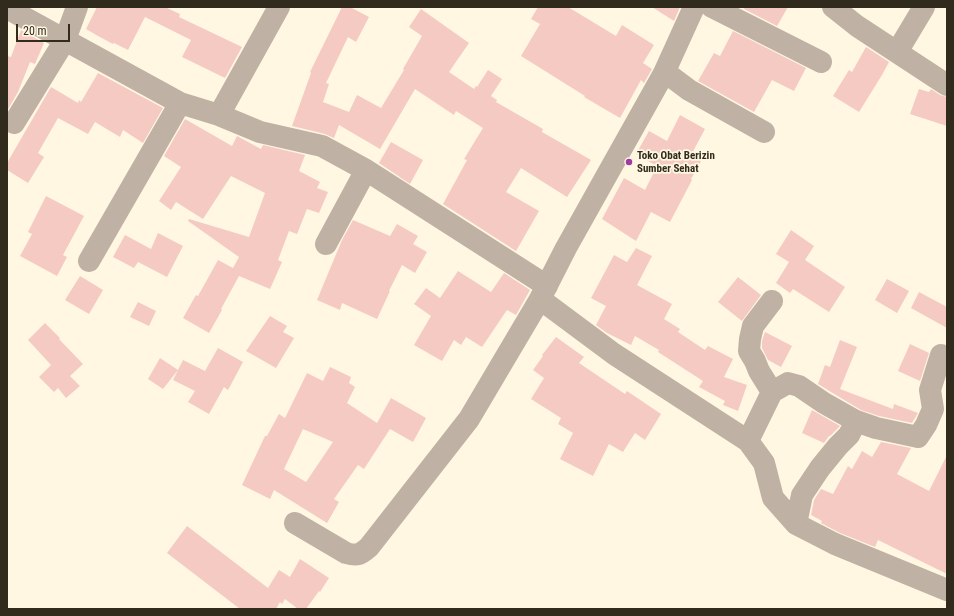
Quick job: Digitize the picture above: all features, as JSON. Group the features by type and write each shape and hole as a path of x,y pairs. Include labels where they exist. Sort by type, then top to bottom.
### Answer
{"street":[{"path":"14,123 65,40 77,7"},
{"path":"218,115 279,7"},
{"path":"295,523 346,553 358,555 364,552 469,419 543,293 566,248 664,73 694,7"},
{"path":"712,7 821,62"},
{"path":"833,7 857,26 947,85"},
{"path":"897,52 924,7"},
{"path":"7,8 180,102 260,132 322,146 366,170 543,293 614,354 748,441 764,463 773,498 796,524 834,544 947,590"},
{"path":"664,73 689,90 764,132"},
{"path":"89,261 180,102"},
{"path":"326,244 366,170"},
{"path":"772,300 754,326 750,339 749,351 772,392"},
{"path":"748,441 772,392 788,383 799,386 824,403 856,421 876,428 918,437 926,426 933,409 930,390 941,356 947,358"},
{"path":"796,524 802,495 820,468 838,446 849,436 856,421"}],"building":[{"path":"97,7 165,7 180,14 179,17 242,47 225,78 182,57 191,40 145,17 128,50 98,36 86,29"},
{"path":"342,7 350,7 369,17 356,42 348,37 326,83 329,84 323,102 349,112 357,95 381,108 422,36 409,27 421,9 469,43 449,72 474,89 476,86 477,87 488,70 502,79 491,96 497,100 496,102 543,129 542,132 591,160 567,197 521,168 506,192 539,211 516,251 443,204 467,160 464,159 483,128 456,111 454,115 415,89 380,149 339,125 334,138 325,134 292,126 311,73 310,72"},
{"path":"538,7 568,7 616,36 622,25 654,45 643,63 652,69 644,83 641,80 620,118 584,97 585,96 521,56 540,24 531,19"},
{"path":"652,7 680,7 674,21"},
{"path":"745,7 788,7 777,26 744,9"},
{"path":"21,30 44,43 35,64 30,62 18,92 7,111 7,56 11,57"},
{"path":"733,31 806,68 794,91 772,80 754,112 698,81 714,53 720,56"},
{"path":"866,47 889,62 859,112 833,96 849,70 852,72"},
{"path":"98,73 163,108 143,143 123,130 120,137 95,122 88,134 58,118 38,153 44,157 28,183 7,170 7,163 51,87 78,103 79,100 81,102"},
{"path":"919,89 929,92 931,89 940,95 947,97 947,126 910,114"},
{"path":"680,115 705,129 691,155 701,161 670,222 651,212 636,241 602,219 624,178 645,190 657,166 636,154 649,131 667,141"},
{"path":"185,119 232,146 237,136 261,149 263,145 305,155 299,171 320,182 317,188 328,192 319,213 307,209 297,234 289,231 278,260 282,262 270,289 239,276 209,333 183,318 196,295 198,296 218,260 233,268 239,257 188,221 189,219 249,237 265,193 231,176 203,219 176,202 171,210 159,201 181,167 164,156"},
{"path":"391,142 423,160 410,184 379,163"},
{"path":"46,196 84,216 63,255 67,257 57,276 20,256 32,234 28,232"},
{"path":"353,220 390,236 397,224 418,236 413,244 427,252 415,273 402,265 377,319 342,303 340,310 317,300 342,240"},
{"path":"791,230 814,246 805,260 845,287 829,312 793,289 790,293 776,283 789,262 776,254"},
{"path":"158,233 183,246 167,277 138,262 134,268 113,257 125,235 151,249"},
{"path":"636,248 652,256 637,285 672,304 664,319 680,329 678,332 705,350 708,346 733,359 724,377 747,385 738,411 723,405 725,401 699,387 703,381 658,352 659,350 635,336 631,345 607,333 596,325 606,306 591,298 614,255 627,262"},
{"path":"458,271 491,292 504,273 530,290 516,315 507,310 482,347 466,337 461,345 454,340 442,361 414,345 431,316 414,304 426,288 440,298"},
{"path":"80,276 103,290 89,314 65,300"},
{"path":"738,277 761,295 742,321 718,302"},
{"path":"887,279 909,291 897,313 875,300"},
{"path":"919,292 947,307 947,328 911,308"},
{"path":"138,302 156,311 149,326 130,317"},
{"path":"270,316 287,326 283,332 294,338 276,368 246,351"},
{"path":"45,323 83,364 70,376 80,386 66,398 58,388 54,392 39,377 51,365 28,340"},
{"path":"765,332 792,346 781,367 768,360 762,348 762,341"},
{"path":"556,337 584,357 579,363 625,394 627,391 661,414 645,440 635,433 623,452 609,444 593,476 560,459 573,433 558,424 561,418 531,399 544,378 533,370"},
{"path":"840,340 857,347 840,389 893,409 894,404 918,413 912,423 879,416 861,410 818,384 825,365 830,367"},
{"path":"910,344 929,353 920,381 898,371"},
{"path":"218,348 243,362 228,390 224,387 209,414 188,402 195,391 173,380 183,360 205,371"},
{"path":"160,358 178,370 163,389 148,379"},
{"path":"330,367 351,377 349,383 355,387 347,403 377,423 391,398 426,418 413,442 390,429 364,469 358,465 334,499 339,502 327,523 274,490 270,499 242,485 265,436 267,436 279,414 285,418 307,373 323,381","holes":["303,429 333,442 306,482 284,469"]},
{"path":"812,410 840,426 824,443 802,433"},
{"path":"881,442 911,448 897,474 929,491 947,455 947,574 878,540 875,547 840,533 821,523 822,521 811,515 814,500 821,489 833,494 848,466 852,469 862,451 872,457"},
{"path":"187,526 268,588 279,570 290,577 300,559 329,578 306,609 298,609 285,599 282,604 280,602 276,609 240,609 167,553"}],"place":[{"name":"Toko Obat Berizin Sumber Sehat","path":"629,162"}]}
